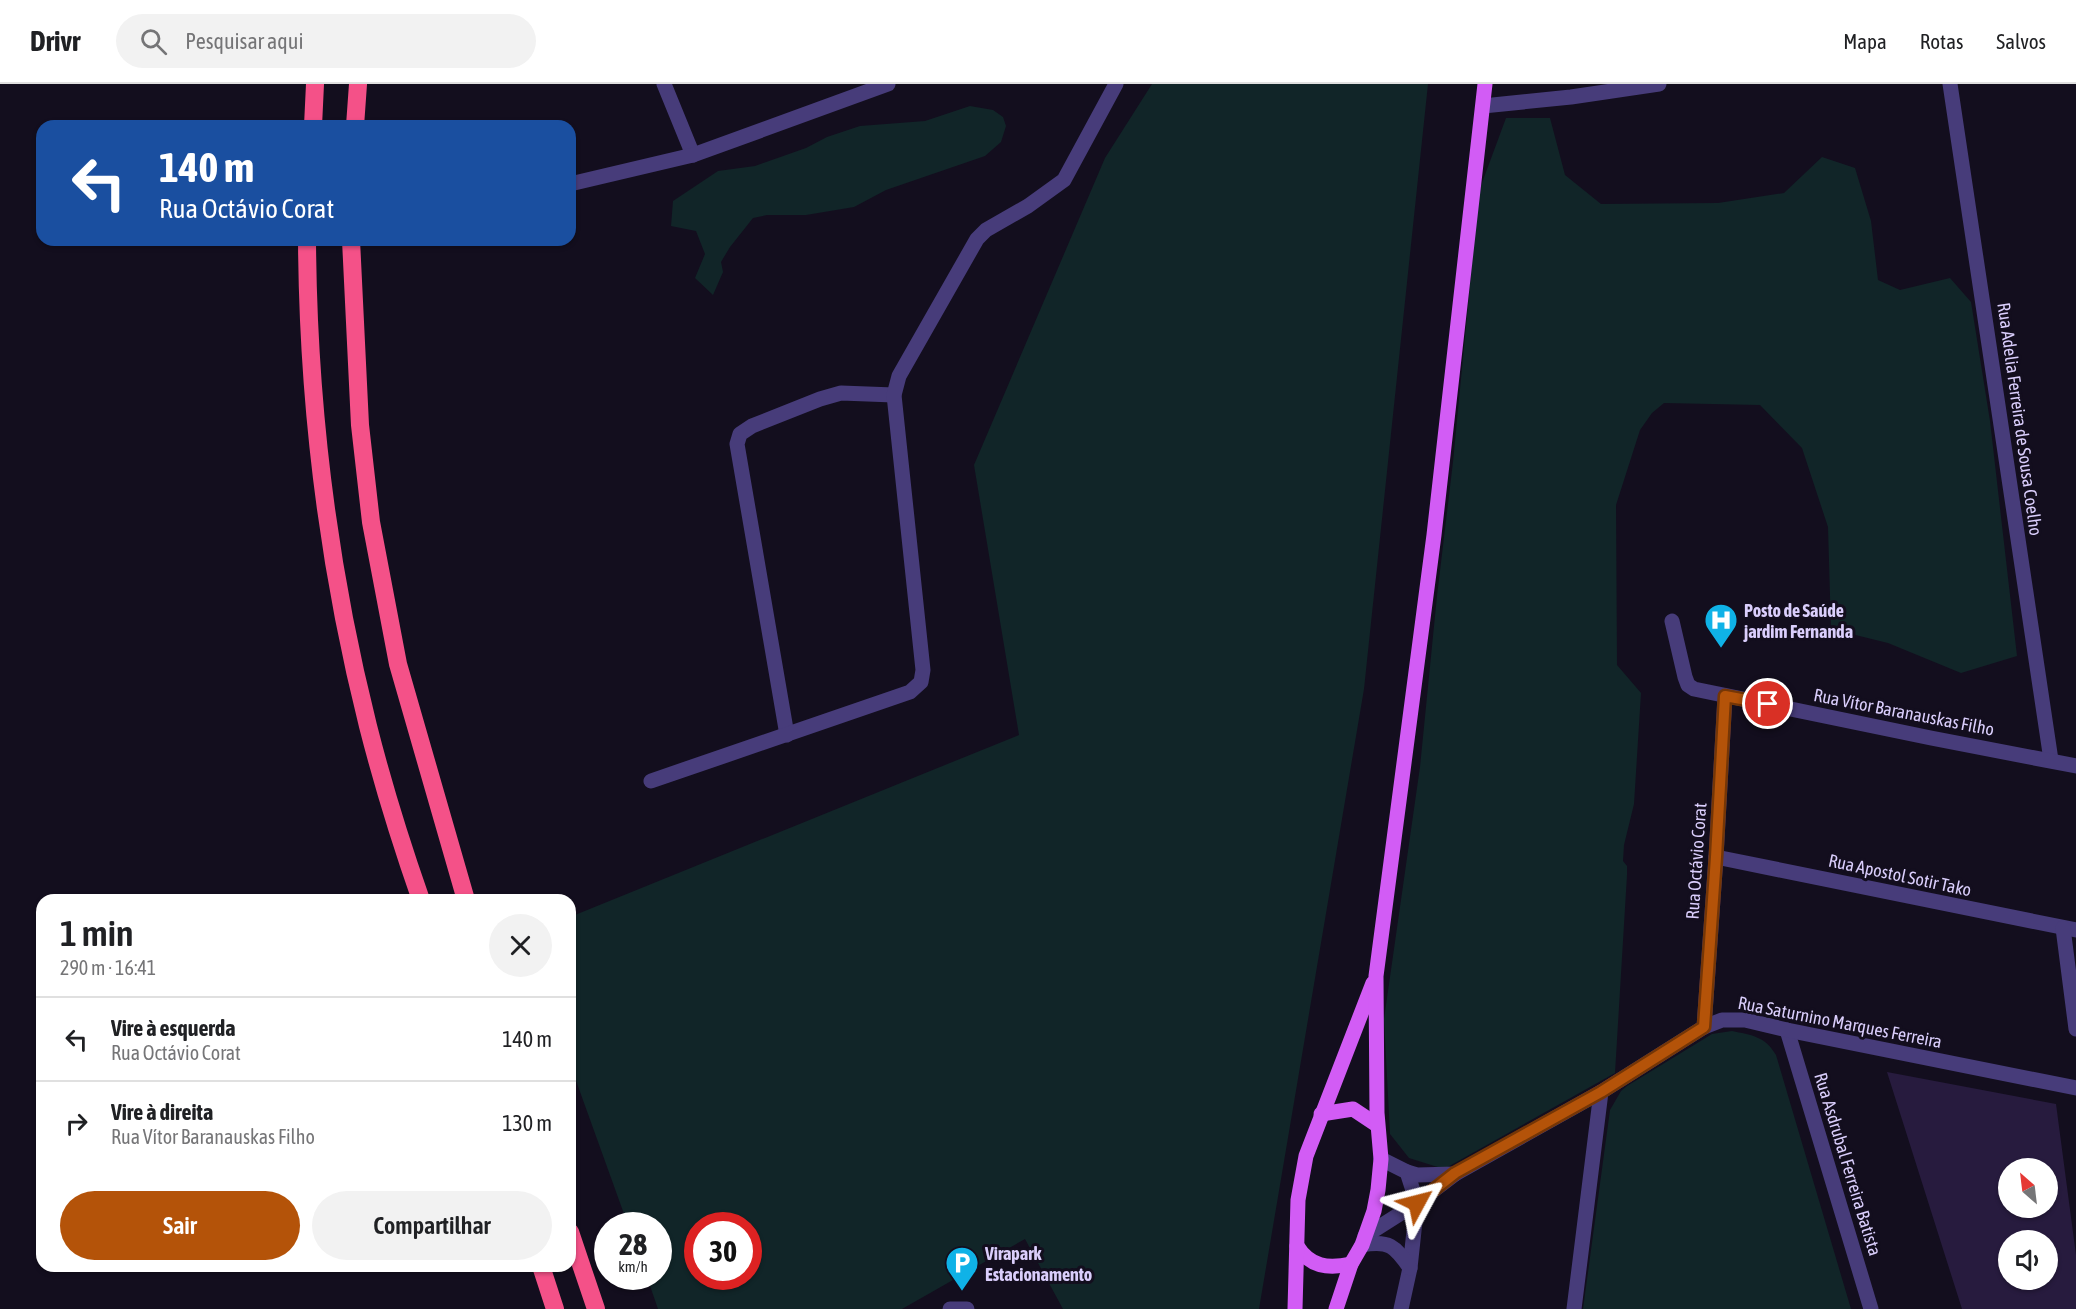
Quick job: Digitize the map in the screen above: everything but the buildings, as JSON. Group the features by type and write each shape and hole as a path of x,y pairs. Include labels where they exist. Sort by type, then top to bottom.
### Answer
{"highway":[{"path":"313,120 315,84"},
{"path":"355,120 358,84"},
{"path":"308,246 311,357 319,457 341,601 368,725 419,894"},
{"path":"351,246 360,425 373,532 398,664 464,894"},
{"path":"576,1250 596,1309"},
{"path":"543,1272 555,1309"}],"main road":[{"path":"1336,1309 1351,1264 1363,1241 1376,1200 1382,1159 1377,1125 1376,976 1434,535 1485,84"},
{"path":"1295,1309 1298,1200 1306,1156 1376,976"},
{"path":"1321,1114 1353,1109 1377,1125"},
{"path":"1297,1246 1304,1256 1320,1266 1332,1268 1351,1264"}],"street":[{"path":"664,84 693,155"},
{"path":"576,183 693,155 888,84"},
{"path":"651,781 910,692 921,682 923,670 894,395 899,376 977,239 986,230 1028,206 1064,180 1116,84"},
{"path":"1483,106 1571,97 1659,84"},
{"name":"Rua Adelia Ferreira de Sousa Coelho","path":"1950,84 2051,760"},
{"path":"787,735 736,444 740,434 752,426 820,399 841,393 894,395"},
{"name":"Rua Vítor Baranauskas Filho","path":"1672,621 1688,685 1694,689 2076,766"},
{"name":"Rua Octávio Corat","path":"1704,1027 1725,696"},
{"name":"Rua Apostol Sotir Tako","path":"1716,857 2070,929"},
{"path":"2070,929 2076,1029"},
{"name":"Rua Saturnino Marques Ferreira","path":"1363,1241 1455,1173 1601,1092 1704,1027 1722,1020 1744,1020 2076,1088"},
{"name":"Rua Asdrubal Ferreira Batista","path":"1787,1030 1871,1309"},
{"path":"1574,1309 1601,1092"},
{"path":"1382,1159 1407,1172 1417,1203 1410,1268 1401,1309"},
{"name":"Rua Saturnino Marques Ferreira","path":"1407,1172 1417,1175 1455,1173"},
{"path":"1363,1241 1388,1244 1400,1253 1410,1268"},
{"path":"950,1309 967,1309"}],"green space":[{"path":"1152,84 1428,84 1364,689 1259,1309 1063,1309 1025,1239 902,1309 658,1309 651,1290 672,1290 672,1212 623,1212 576,1081 576,915 1019,735 974,465 1105,158"},
{"path":"970,106 993,110 1003,117 1006,126 1001,142 985,156 886,190 854,207 806,215 767,215 753,218 721,262 723,272 713,295 695,278 705,254 696,231 671,226 673,201 718,171 755,166 860,126 925,121"},
{"path":"1506,118 1550,118 1565,175 1601,204 1718,203 1784,193 1822,157 1855,168 1871,221 1878,280 1900,290 1950,278 1971,302 1990,421 2017,656 1961,673 1888,643 1831,629 1828,527 1802,448 1760,405 1664,403 1652,413 1640,430 1616,505 1617,665 1641,693 1634,804 1624,845 1623,861 1627,866 1627,875 1615,1073 1444,1169 1409,1158 1390,1134 1384,1019 1420,767 1479,191"},
{"path":"1732,1031 1762,1040 1776,1055 1851,1309 1583,1309 1610,1110 1621,1091 1627,1086 1712,1034"}],"place":[{"name":"Posto de Saúde jardim Fernanda","path":"1721,649"},
{"name":"Virapark Estacionamento","path":"962,1292"}],"route":[{"path":"1417,1203 1455,1173 1601,1092 1704,1027 1725,696 1768,704"}]}
